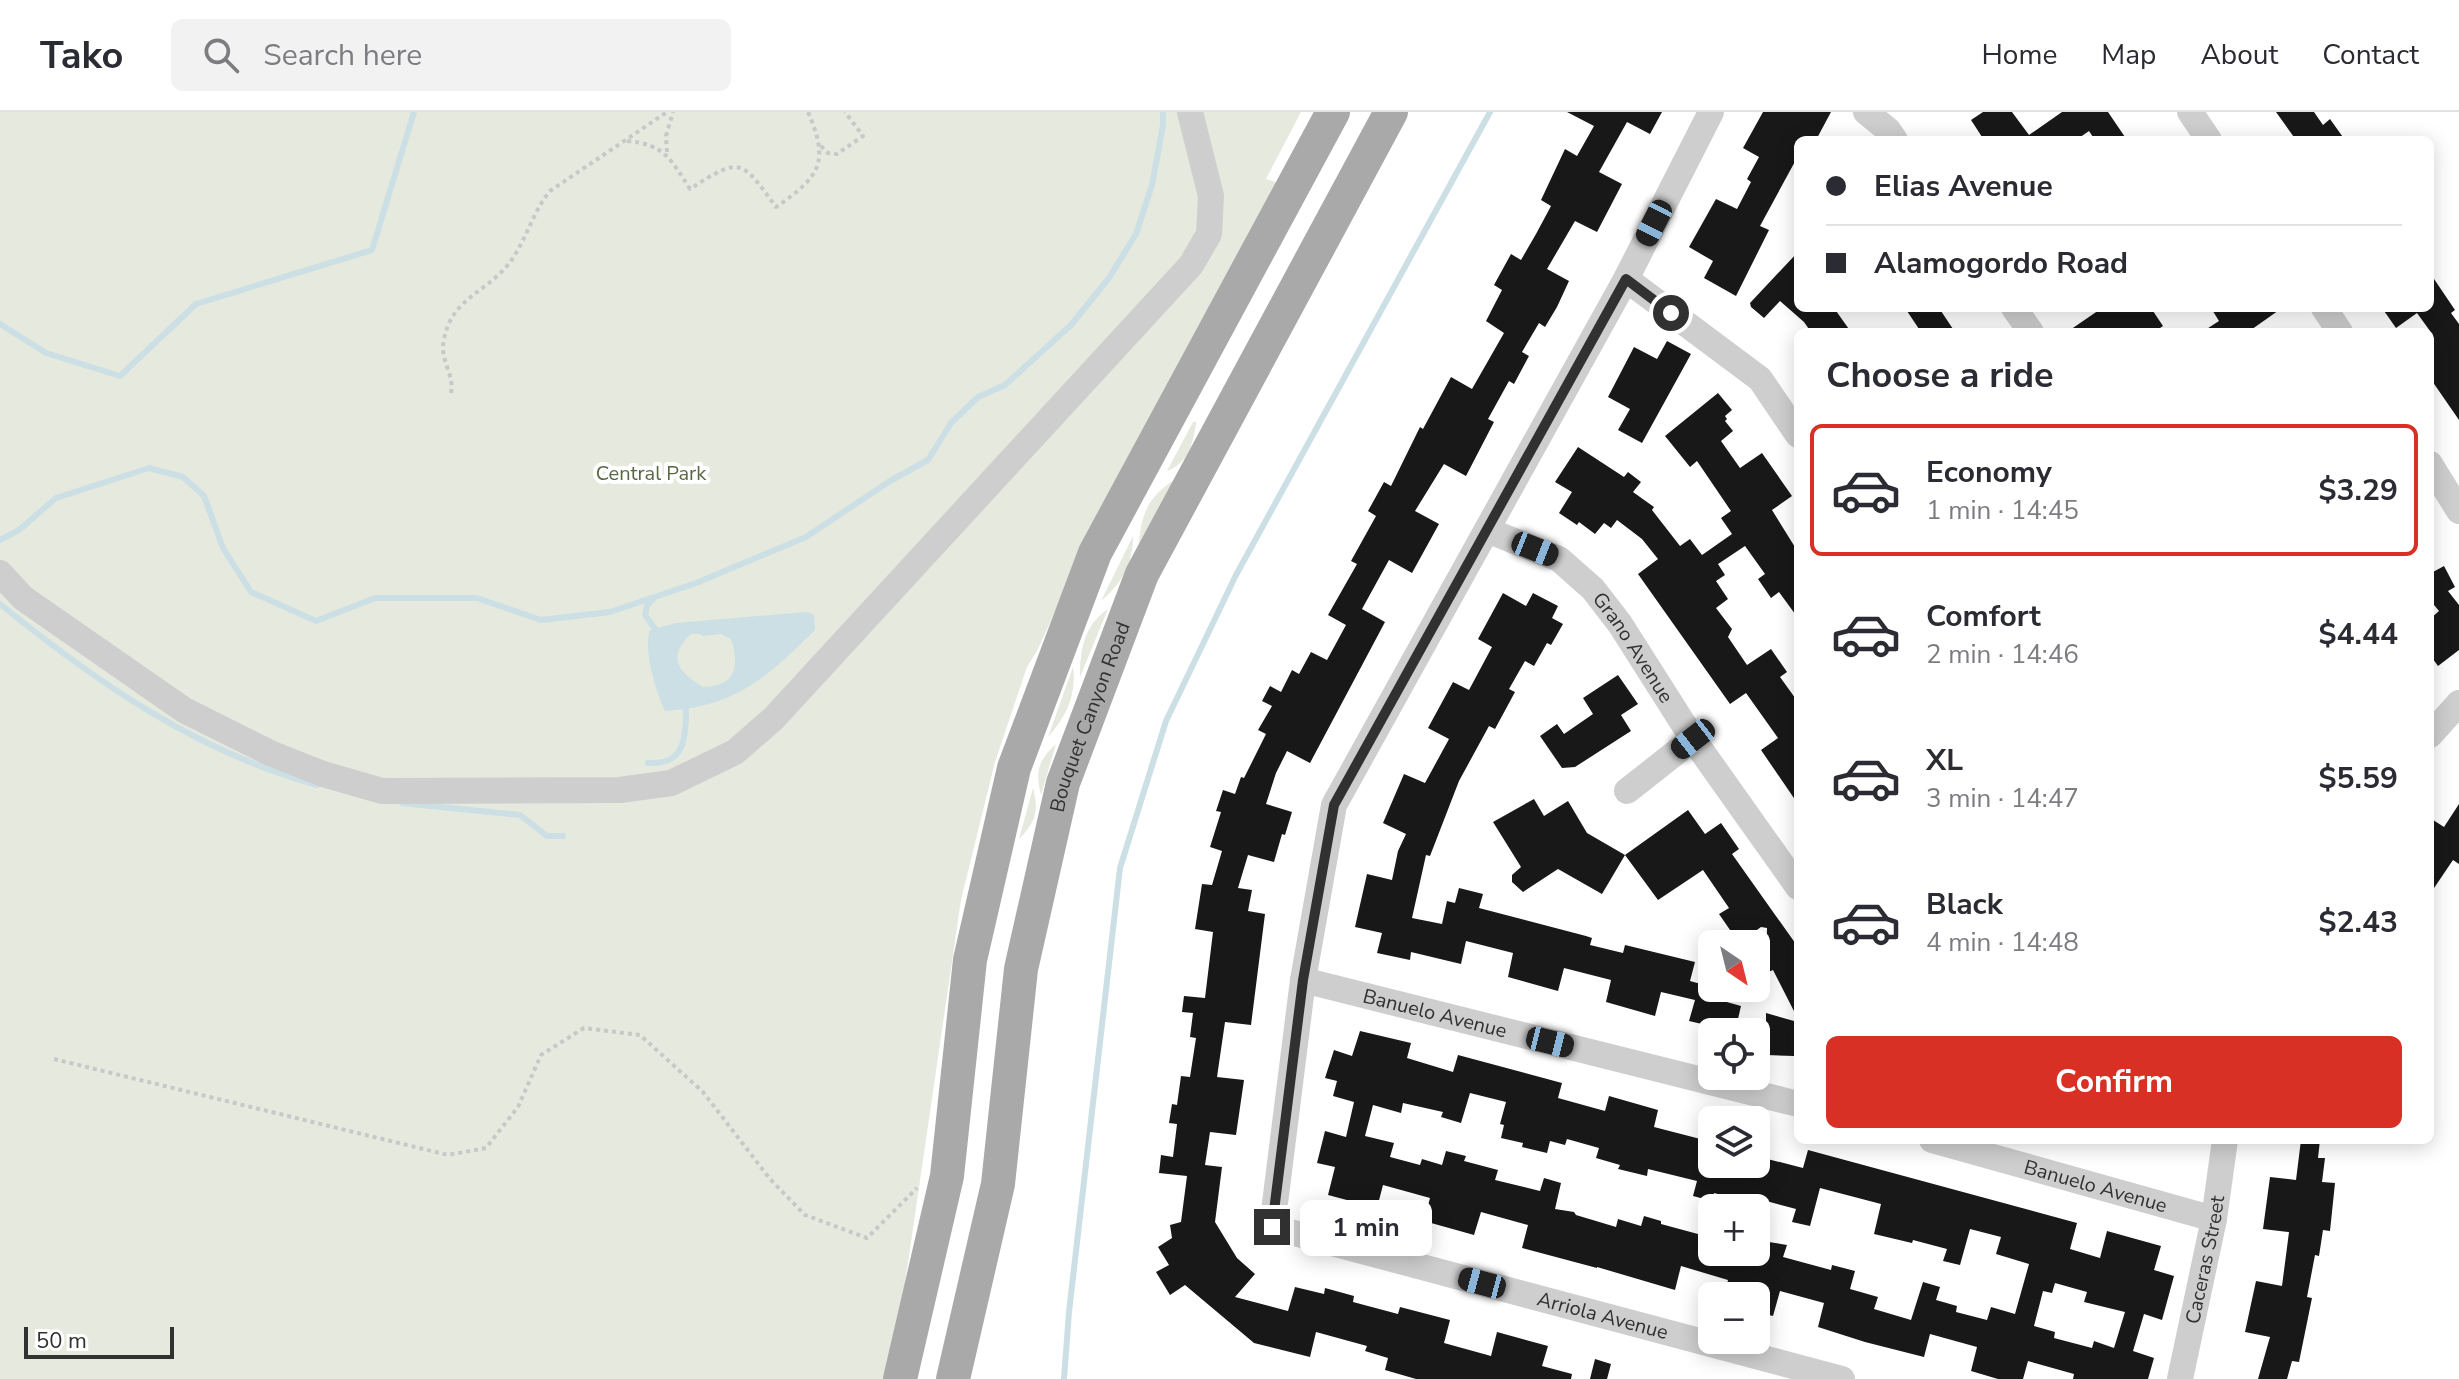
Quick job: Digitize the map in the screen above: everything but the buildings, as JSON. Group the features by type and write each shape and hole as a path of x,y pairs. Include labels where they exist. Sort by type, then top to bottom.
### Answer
{"main road":[{"path":"900,1379 947,1176 970,960 1014,768 1095,553 1333,112"},
{"name":"Bouquet Canyon Road","path":"953,1379 998,1184 1021,969 1063,783 1142,574 1391,112"}],"street":[{"path":"0,573 23,598 184,710 218,729 323,774 382,791 620,790 671,783 735,752 773,719 1191,265 1209,234 1211,196 1190,112"},
{"path":"1303,980 1334,805 1626,279 1711,112"},
{"path":"1866,112 1892,136"},
{"path":"2190,112 2206,136"},
{"path":"1626,279 1760,379 1794,429"},
{"path":"2434,470 2459,511"},
{"name":"Grano Avenue","path":"1487,530 1559,559 1593,589 1620,624 1693,739 1794,881"},
{"path":"2434,731 2459,703"},
{"path":"1627,791 1693,739"},
{"name":"Banuelo Avenue","path":"1303,980 1794,1103"},
{"name":"Arriola Avenue","path":"1303,980 1272,1227 1842,1379"},
{"name":"Banuelo Avenue","path":"1946,1144 2214,1219"},
{"name":"Caceras Street","path":"2180,1379 2214,1219 2224,1144"}],"path":[{"path":"451,393 453,383 444,363 443,342 452,313 507,266 519,249 538,205 550,191 670,112"},
{"path":"668,155 666,136 670,112"},
{"path":"625,141 660,148 690,189 719,170 737,168 753,175 776,207 805,184 820,160 821,146 812,120 805,112"},
{"path":"821,146 828,153 837,154 863,136 845,112"},
{"path":"54,1059 448,1155 486,1148 518,1107 541,1055 584,1028 640,1035 703,1092 770,1179 805,1215 867,1238 920,1185 947,1176"}],"green space":[{"name":"Central Park","path":"0,112 1301,112 1266,179 1279,183 1081,554 1027,667 995,762 961,900 904,1290 886,1379 0,1379"},
{"path":"1193,422 1196,424 1193,439 1185,458 1167,471"},
{"path":"1174,480 1139,545 1148,507 1158,493"},
{"path":"1133,536 1125,572 1101,601"},
{"path":"1108,609 1080,677 1085,639 1100,615"},
{"path":"1073,667 1069,705 1048,737"},
{"path":"1056,744 1041,795 1038,779 1040,767"},
{"path":"1033,788 1035,816 1019,839"}],"shaded area":[{"path":"807,612 814,615 815,630 749,687 712,703 665,711 652,671 648,639 650,630 676,623","holes":["691,634 721,634 731,639 734,649 733,673 723,683 714,686 703,687 687,676 677,657 683,642"]}],"waterway":[{"path":"0,324 46,353 120,376 196,304 372,250 414,112"},
{"path":"0,540 19,530 56,498 149,468 183,477 204,496 223,548 251,592 316,621 375,598 477,598 541,620 610,612 696,583 806,537 890,481 928,460 951,423 978,397 1005,385 1071,325 1109,278 1136,234 1152,185 1163,112"},
{"path":"1064,1379 1120,868 1166,721 1236,575 1490,112"},
{"path":"654,598 647,606 645,615 659,634"},
{"path":"0,604 73,661 189,734 230,754 317,785"},
{"path":"648,763 664,762 679,751 685,730 685,705"},
{"path":"402,803 520,815 547,836 563,836"}],"route":[{"path":"1272,1227 1303,980 1334,805 1626,279 1671,313"}]}
